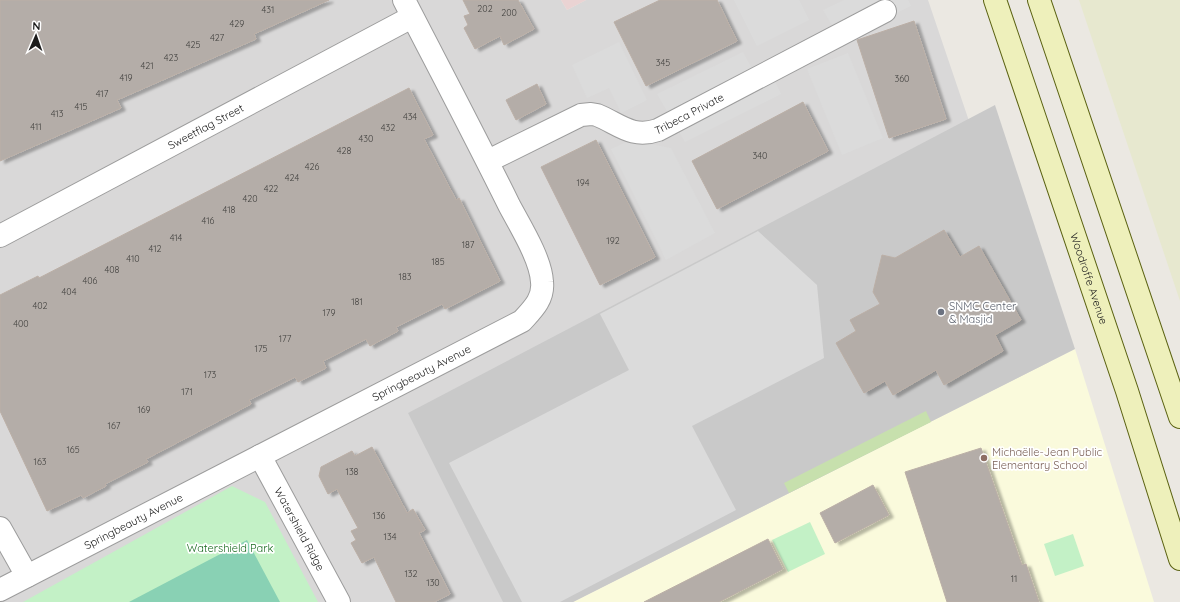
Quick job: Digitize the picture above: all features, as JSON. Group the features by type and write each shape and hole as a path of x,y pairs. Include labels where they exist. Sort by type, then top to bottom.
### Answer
{"main road":[{"name":"Woodroffe Avenue","path":"995,0 1127,391 1180,559"},
{"path":"1038,0 1180,417"}],"street":[{"name":"Springbeauty Avenue","path":"0,590 522,321 535,308 542,291 543,283 536,259 488,161 408,8"},
{"name":"Sweetflag Street","path":"0,236 408,8"},
{"name":"Tribeca Private","path":"488,161 580,115 597,115 632,133 643,134 658,130 886,11"},
{"name":"Watershield Ridge","path":"260,456 338,602"},
{"path":"0,528 27,576"}],"shaded area":[{"path":"0,0 561,0 567,10 586,0 928,0 1132,602 0,602"},
{"path":"561,0 586,0 567,10"},
{"path":"734,0 799,0 809,20 757,46"},
{"path":"844,0 908,0 911,6 841,41 823,10"},
{"path":"1079,0 1180,0 1180,301"},
{"path":"619,42 647,100 621,113 609,88 587,98 572,65"},
{"path":"743,52 752,69 771,74 781,94 685,142 657,94"},
{"path":"848,53 883,138 842,155 807,69"},
{"path":"995,105 1075,349 573,602 503,602 408,413"},
{"path":"631,140 671,148 715,233 666,260 611,149"},
{"path":"758,231 817,285 824,358 692,426 736,510 560,602 522,602 449,463 629,370 600,314"},
{"name":"Michaëlle-Jean Public Elementary School","path":"1075,349 1154,602 573,602"}],"green space":[{"path":"926,411 931,422 789,493 784,483"},
{"name":"Watershield Park","path":"232,486 265,502 318,602 23,602"},
{"path":"810,522 825,554 788,572 772,540"},
{"path":"1073,534 1084,566 1055,576 1044,544"},
{"path":"247,540 280,602 129,602"}],"building":[{"path":"0,0 329,0 254,34 256,39 117,100 121,108 0,161"},
{"path":"463,0 518,0 534,29 504,45 500,36 475,49 464,28 468,25 464,16 470,14"},
{"path":"660,0 717,0 737,41 646,86 614,22"},
{"path":"914,21 946,119 889,138 857,40"},
{"path":"537,84 546,104 516,120 506,100"},
{"path":"409,88 433,135 424,139 456,200 459,198 500,281 445,309 442,304 396,327 398,331 370,346 366,339 323,361 326,368 298,382 295,377 249,400 251,404 146,459 148,462 105,484 106,486 83,498 81,495 47,511 0,411 0,295 38,276 39,278"},
{"path":"803,102 828,151 717,209 692,161"},
{"path":"596,140 655,257 600,285 541,167"},
{"name":"SNMC Center & Masjid","path":"944,230 960,257 979,246 1021,320 995,335 1003,351 944,385 936,370 893,395 885,381 864,393 836,343 856,331 850,320 880,304 873,292 882,255 895,258"},
{"path":"372,447 407,513 413,509 425,530 419,533 450,594 434,602 396,602 374,557 362,563 351,543 356,540 351,531 358,528 337,489 328,494 319,476 321,467 352,451 355,456"},
{"path":"981,448 1022,565 1026,564 1039,602 947,602 905,472"},
{"path":"873,485 889,515 835,543 820,513"},
{"path":"768,539 783,569 719,602 644,602"}],"place":[{"name":"SNMC Center & Masjid","path":"941,312"},
{"name":"Michaëlle-Jean Public Elementary School","path":"984,458"}]}
